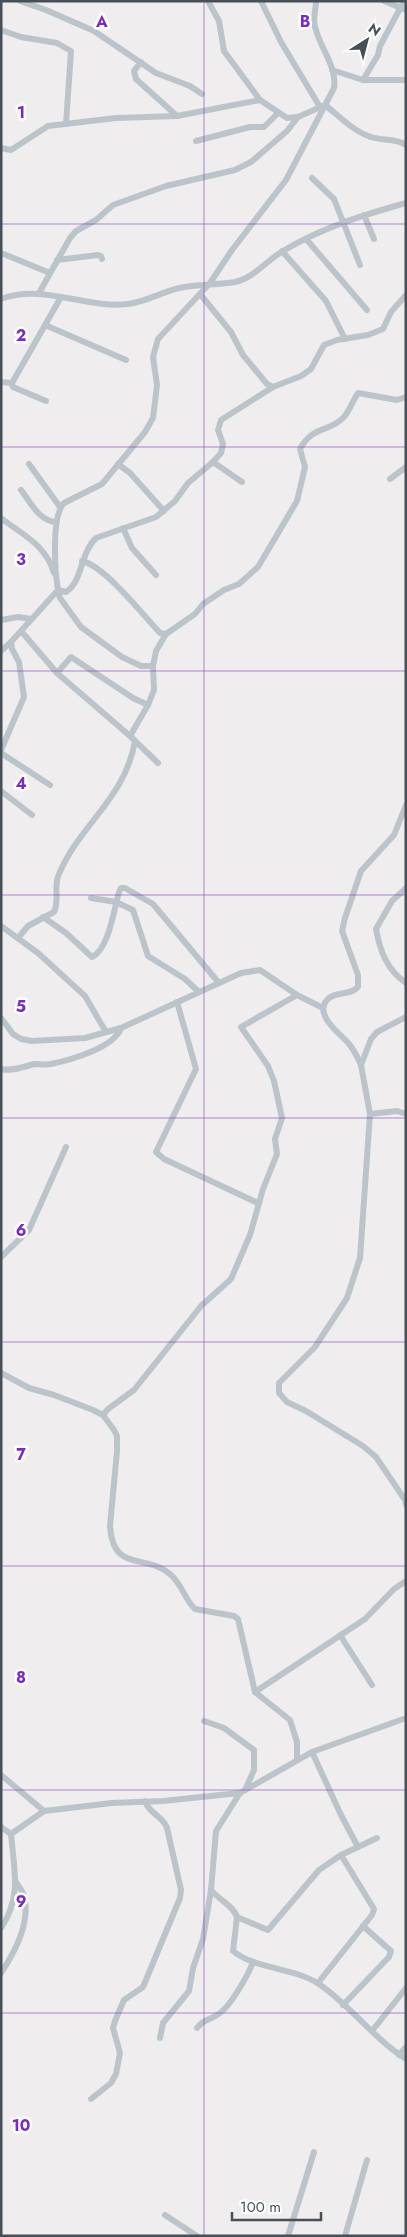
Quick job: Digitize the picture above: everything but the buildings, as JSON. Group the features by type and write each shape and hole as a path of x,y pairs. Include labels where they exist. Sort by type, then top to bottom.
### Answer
{"street":[{"path":"20,1 94,31 156,73 190,86 202,94"},
{"path":"208,1 219,21 220,38 224,51 260,100 287,118 298,116 322,106"},
{"path":"261,1 281,42 322,106 370,137 401,142 406,145"},
{"path":"56,579 56,522 60,507 64,503 102,484 145,432 153,418 157,385 153,357 158,339 210,283 232,250 286,180 322,106 334,88 336,77 324,53 314,21 316,1"},
{"path":"364,80 378,55 380,46 403,6 384,1"},
{"path":"1,30 21,37 57,42 71,51 66,124"},
{"path":"141,62 134,71 136,79 177,116"},
{"path":"332,70 364,80 406,80"},
{"path":"1,148 11,150 48,126 116,118 177,116 260,100"},
{"path":"196,141 250,127 264,127 278,112"},
{"path":"39,293 76,231 96,220 113,205 166,186 234,170 250,162 287,131 298,116"},
{"path":"312,178 334,199 360,265"},
{"path":"1,299 17,293 39,293 115,304 130,304 178,288 210,283 237,282 252,274 282,251 344,222 406,203"},
{"path":"364,215 374,239"},
{"path":"306,240 367,310"},
{"path":"282,251 326,300 345,339"},
{"path":"1,253 50,273"},
{"path":"57,260 98,255 102,256 102,259"},
{"path":"200,294 231,332 243,355 268,384 273,387"},
{"path":"58,590 66,592 73,587 89,544 96,538 156,517 175,501 188,482 213,462 221,453 223,444 218,430 222,420 273,387 301,376 311,369 324,344 368,335 382,329 391,312 406,295"},
{"path":"12,383 62,297"},
{"path":"45,325 126,360"},
{"path":"1,382 12,383"},
{"path":"12,383 13,387 46,401"},
{"path":"18,938 28,926 54,912 56,908 55,885 59,873 80,838 114,796 128,768 133,738 154,690 153,666 156,651 166,634 195,614 203,604 224,590 239,584 258,567 297,501 305,467 300,449 306,439 317,430 338,422 344,416 358,393 397,400 406,397"},
{"path":"213,462 242,482"},
{"path":"30,464 60,507"},
{"path":"118,464 130,473 164,510"},
{"path":"390,479 406,467"},
{"path":"21,490 42,518 49,522 56,522"},
{"path":"1,518 41,548 51,562 60,598 81,627 122,657 141,666 153,666"},
{"path":"123,528 132,548 156,575"},
{"path":"82,561 88,562 114,583 160,632 166,634"},
{"path":"1,650 11,642 58,590"},
{"path":"1,620 18,617 31,619"},
{"path":"21,631 57,673 133,738 158,763"},
{"path":"11,642 19,662 24,697 1,751 50,785"},
{"path":"57,673 71,657 133,698 148,705"},
{"path":"1,791 32,815"},
{"path":"405,1501 376,1457 363,1446 306,1411 287,1402 279,1392 279,1384 315,1347 347,1298 360,1258 370,1114 361,1064 350,1045 328,1022 323,1008 327,999 332,996 348,993 358,987 358,975 342,931 345,918 361,871 394,835 406,805"},
{"path":"43,917 66,933 92,957 106,940 121,888 125,888 153,904 174,931 197,954 219,983"},
{"path":"406,888 392,901 376,929 386,962 396,976 406,983"},
{"path":"91,898 127,905 136,914 148,956 185,979 199,992"},
{"path":"1,926 38,953 85,996 106,1032"},
{"path":"1,1018 13,1034 21,1039 32,1041 85,1038 121,1028 241,973 260,970 297,995 323,1008"},
{"path":"103,1415 108,1409 134,1390 201,1306 231,1279 250,1235 258,1203 277,1154 275,1139 282,1118 274,1081 268,1066 241,1027 297,995"},
{"path":"177,1002 196,1069 156,1152 164,1159 258,1203"},
{"path":"361,1064 371,1039 377,1032 406,1017"},
{"path":"1,1069 6,1070 37,1064 50,1064 92,1052 114,1039 121,1028"},
{"path":"370,1114 397,1111 406,1114"},
{"path":"1,1257 29,1230 66,1147"},
{"path":"1,1373 29,1388 54,1395 103,1415 117,1436 110,1526 111,1538 116,1549 128,1560 162,1567 173,1576 195,1609 234,1616 238,1619 255,1692 290,1720 297,1742 297,1760"},
{"path":"255,1692 365,1619 394,1589 406,1581"},
{"path":"340,1635 372,1685"},
{"path":"10,1834 44,1811 242,1792 312,1752 406,1718"},
{"path":"160,2038 163,2023 189,1991 192,1968 203,1939 211,1890 216,1831 254,1770 254,1750 224,1728 204,1721"},
{"path":"312,1752 358,1847"},
{"path":"1,1775 44,1811"},
{"path":"91,2099 111,2083 116,2074 120,2053 113,2028 115,2021 124,2000 138,1992 145,1982 180,1898 181,1890 167,1828 164,1822 147,1808 145,1801"},
{"path":"1,1827 10,1834 16,1882 14,1903 10,1915 1,1928"},
{"path":"237,1916 268,1930 319,1870 342,1855 377,1838"},
{"path":"318,1983 372,1914 372,1904 342,1855"},
{"path":"1,1973 12,1957 26,1918 24,1895 16,1882"},
{"path":"211,1890 217,1898 235,1911 237,1916 232,1949 236,1954 253,1962 282,1969 318,1983 399,2055 406,2059"},
{"path":"343,2005 389,1957 391,1951 363,1926"},
{"path":"197,2028 203,2020 217,2016 227,2006 249,1972 253,1962"},
{"path":"372,2031 406,1988"},
{"path":"399,2055 406,2047"},
{"path":"288,2236 314,2152"},
{"path":"345,2236 367,2160"},
{"path":"165,2215 197,2236"}]}
